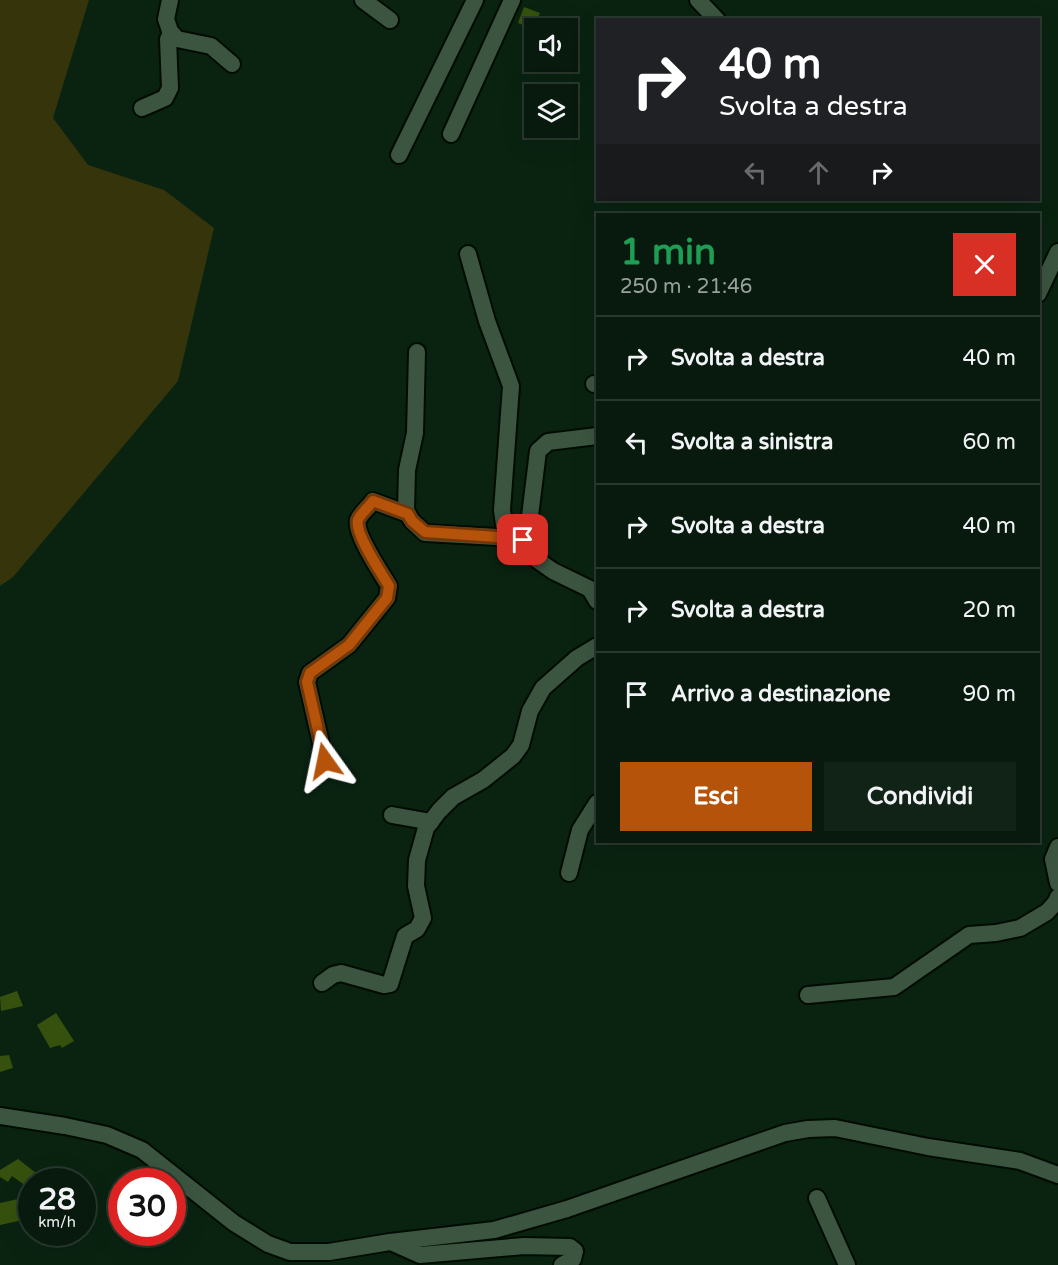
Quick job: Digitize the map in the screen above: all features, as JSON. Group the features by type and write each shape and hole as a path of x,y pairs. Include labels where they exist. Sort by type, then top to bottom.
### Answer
{"street":[{"path":"170,0 166,19 172,34 177,39 211,46 232,63"},
{"path":"363,0 390,20"},
{"path":"399,155 475,0"},
{"path":"451,134 512,0"},
{"path":"698,0 715,18"},
{"path":"142,108 165,98 170,88 168,39 172,34"},
{"path":"1040,290 1058,252"},
{"path":"468,254 487,321 512,386 502,510 504,525 517,546"},
{"path":"417,352 415,433 407,470 406,511 412,521 425,532 497,537 517,546 553,571 590,589 596,599"},
{"path":"517,546 530,516 538,451 548,442 596,436"},
{"path":"325,761 307,682 310,673 349,645 387,598 389,586 361,537 357,527 358,519 373,501 408,514"},
{"path":"322,983 333,975 341,973 384,985 390,984 405,936 417,929 423,918 416,886 417,861 426,828 453,797 483,780 513,756 521,745 530,711 543,688 577,658 596,647"},
{"path":"569,873 580,830 596,805"},
{"path":"392,815 430,822"},
{"path":"1058,847 1053,859 1058,884"},
{"path":"808,995 894,987 969,935 1020,928 1047,912 1058,897"},
{"path":"0,1116 65,1126 107,1136 142,1150 234,1223 268,1244 290,1252 329,1252 390,1242 494,1230 567,1209 785,1133 808,1129 836,1128 927,1147 1020,1161 1058,1175"},
{"path":"817,1198 847,1265"},
{"path":"390,1242 420,1255 524,1246 570,1247 575,1251 573,1259 562,1265"}],"shaded area":[{"path":"0,0 89,0 53,118 88,165 164,190 214,228 178,381 13,577 0,586"}],"building":[{"path":"524,7 540,13 538,18 524,18 524,25 518,23"},
{"path":"17,991 23,1006 1,1011 0,997"},
{"path":"56,1013 74,1041 62,1048 60,1045 50,1048 37,1025"},
{"path":"9,1055 13,1068 0,1072 0,1056"},
{"path":"18,1159 30,1168 18,1168 18,1180 12,1176 8,1182 0,1177 0,1170"},
{"path":"18,1199 18,1221 0,1225 0,1203"}],"route":[{"path":"325,761 307,682 310,673 349,645 387,598 389,586 357,527 358,519 373,501 408,514 412,521 425,532 497,537 521,548 523,540"}]}
